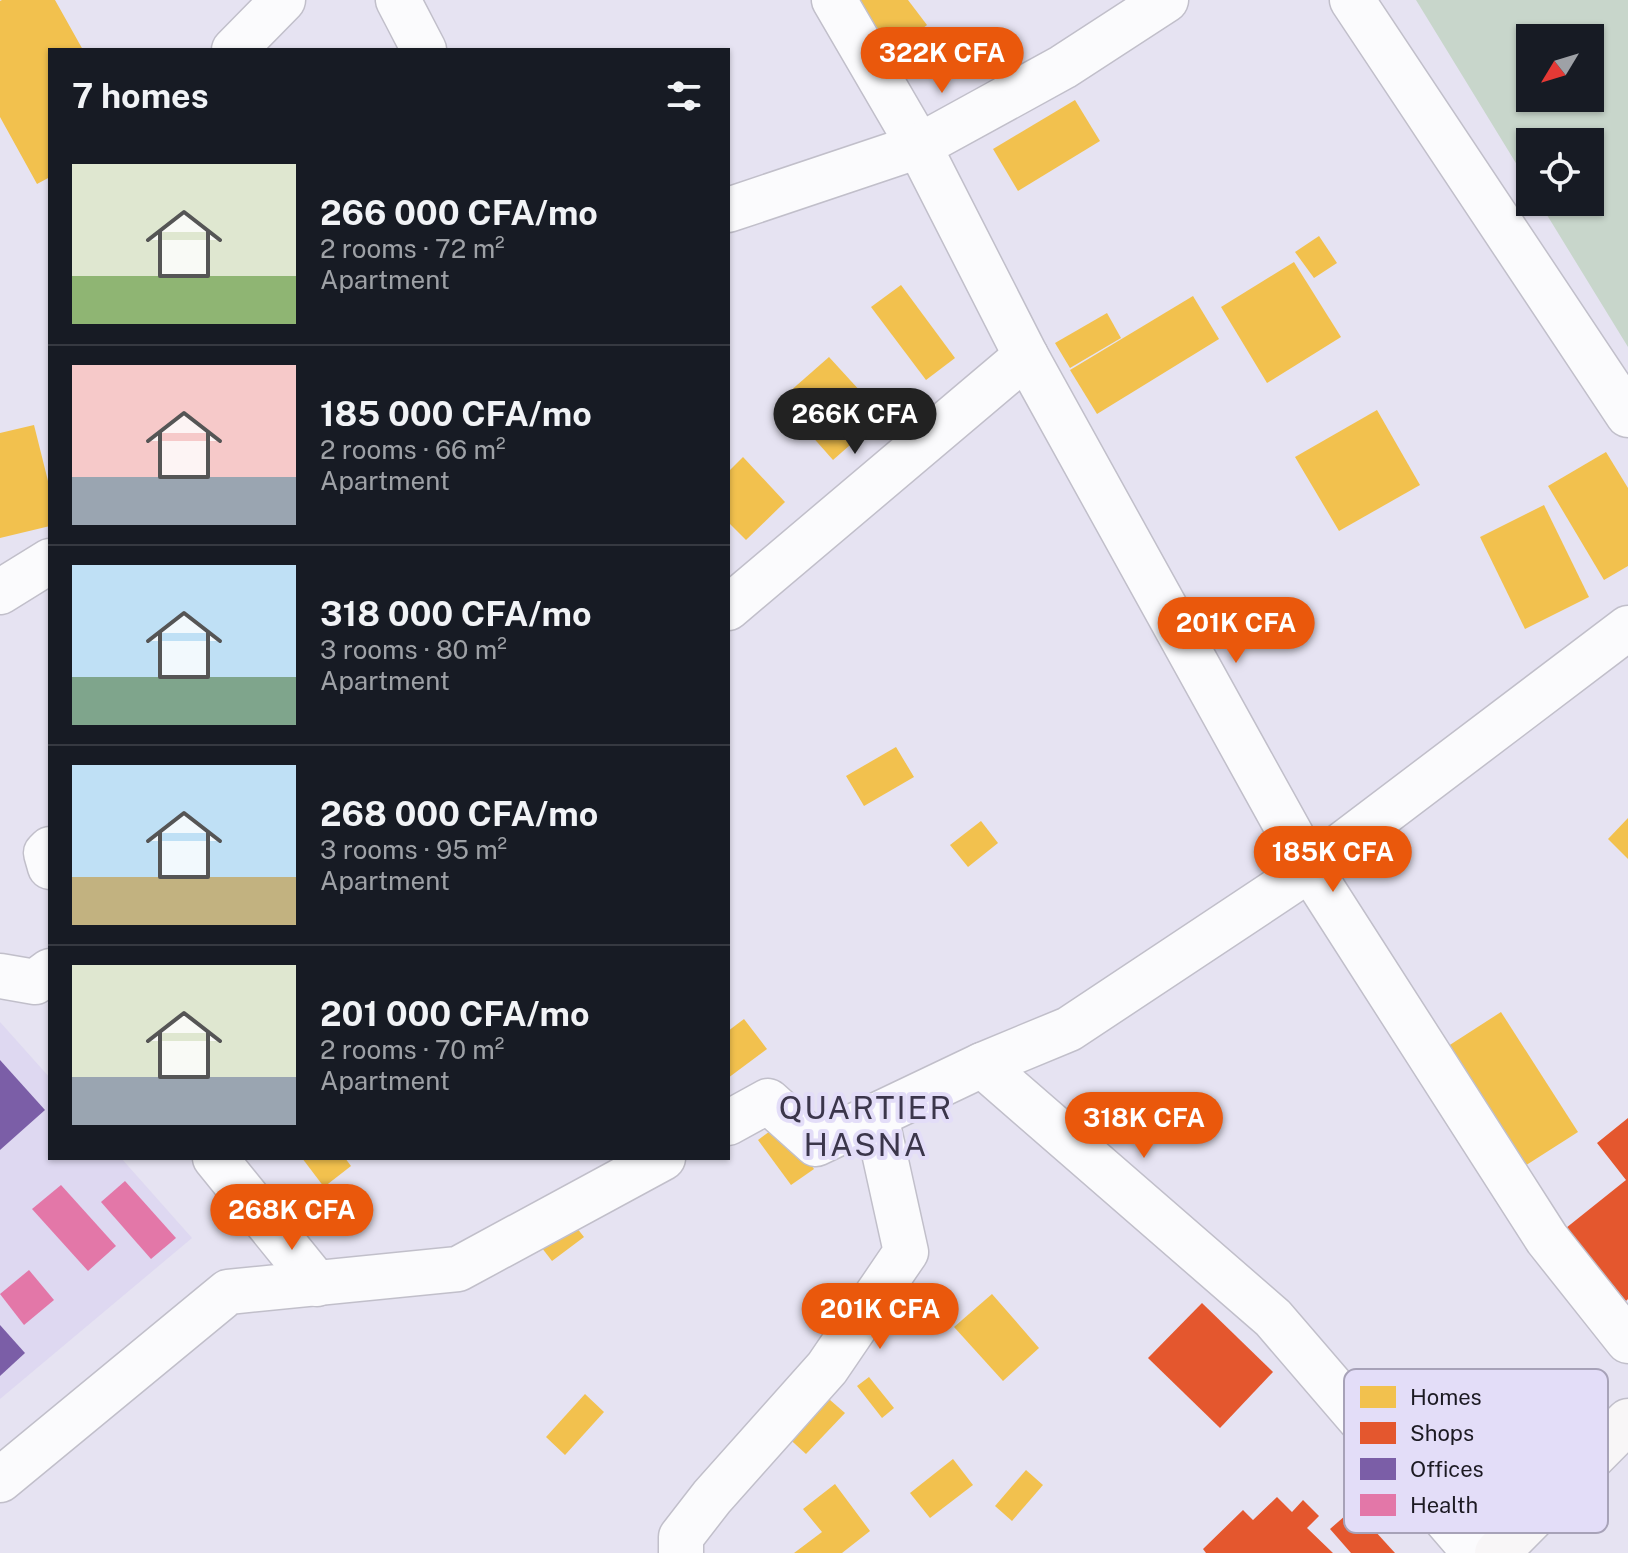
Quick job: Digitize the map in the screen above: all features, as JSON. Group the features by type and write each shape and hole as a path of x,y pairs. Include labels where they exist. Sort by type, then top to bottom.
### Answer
{"main road":[{"path":"1608,1441 1628,1421"},
{"path":"1497,1553 1517,1533"}],"street":[{"path":"236,48 283,0"},
{"path":"398,0 423,48"},
{"path":"834,0 919,146 1026,356 1310,869 1547,1239 1628,1341"},
{"path":"730,209 919,146 1063,67 1166,0"},
{"path":"1352,0 1628,415"},
{"path":"730,606 1026,356"},
{"path":"0,592 48,562"},
{"path":"730,1122 768,1101 816,1144 982,1065 1069,1029 1310,869 1628,628"},
{"path":"0,976 35,982 48,972"},
{"path":"982,1065 1273,1318 1344,1401"},
{"path":"688,1548 712,1497 827,1368 906,1252 876,1116"},
{"path":"217,1160 317,1284"},
{"path":"0,1480 228,1292 458,1269 659,1160"},
{"path":"1458,1533 1475,1553"}],"shaded area":[{"path":"1416,0 1628,0 1628,347 1548,216 1604,216 1604,128 1516,128 1516,163"},
{"path":"0,1022 48,1076 48,1160 123,1160 192,1238 0,1399"}],"building: Homes":[{"path":"55,0 82,48 48,48 48,178 37,184 0,117 0,1"},
{"path":"855,0 908,0 927,25 895,50"},
{"path":"934,29 955,57 927,79 906,50"},
{"path":"1075,100 1100,141 1018,191 993,149"},
{"path":"1319,236 1337,263 1314,278 1295,252"},
{"path":"1294,262 1341,337 1267,383 1221,307"},
{"path":"901,285 955,358 926,380 871,307"},
{"path":"1193,296 1219,339 1097,414 1070,370"},
{"path":"1107,313 1121,338 1070,368 1055,343"},
{"path":"829,357 883,416 833,460 780,400"},
{"path":"1377,410 1420,485 1339,531 1295,457"},
{"path":"34,425 48,481 48,526 0,538 0,433"},
{"path":"1606,452 1628,488 1628,566 1604,580 1548,486"},
{"path":"743,457 785,502 746,540 730,524 730,470"},
{"path":"1544,505 1589,597 1525,629 1480,537"},
{"path":"896,747 914,777 864,806 846,776"},
{"path":"1628,818 1628,859 1608,839"},
{"path":"981,821 998,843 968,867 950,845"},
{"path":"1501,1012 1578,1132 1520,1169 1442,1050"},
{"path":"744,1019 767,1049 730,1077 730,1030"},
{"path":"781,1123 814,1169 791,1185 758,1140"},
{"path":"304,1160 346,1160 351,1166 324,1187"},
{"path":"566,1214 584,1237 552,1261 535,1239"},
{"path":"992,1294 1039,1348 1003,1381 954,1327"},
{"path":"869,1377 894,1408 882,1418 857,1386"},
{"path":"822,1393 845,1413 806,1454 783,1433"},
{"path":"585,1394 604,1412 565,1455 546,1437"},
{"path":"953,1459 973,1485 930,1518 910,1493"},
{"path":"1026,1470 1043,1485 1012,1521 995,1506"},
{"path":"835,1484 870,1531 842,1553 794,1553 822,1532 803,1509"}],"building: Shops":[{"path":"1628,1118 1626,1301 1566,1228 1626,1180 1597,1143"},
{"path":"1202,1303 1273,1372 1220,1428 1148,1358"},
{"path":"1277,1497 1292,1512 1303,1500 1319,1516 1307,1528 1333,1553 1206,1553 1203,1549 1243,1510 1253,1520"},
{"path":"1344,1517 1344,1533 1377,1533 1395,1553 1351,1553 1330,1529"}],"building: Offices":[{"path":"0,1060 45,1110 0,1150"},
{"path":"0,1325 25,1353 0,1376"}],"building: Health":[{"path":"125,1181 176,1238 151,1259 101,1202"},
{"path":"61,1185 116,1246 88,1271 32,1209"},
{"path":"29,1270 54,1300 24,1325 0,1294"}],"district":[{"name":"QUARTIER HASNA","path":"866,1126"}]}
